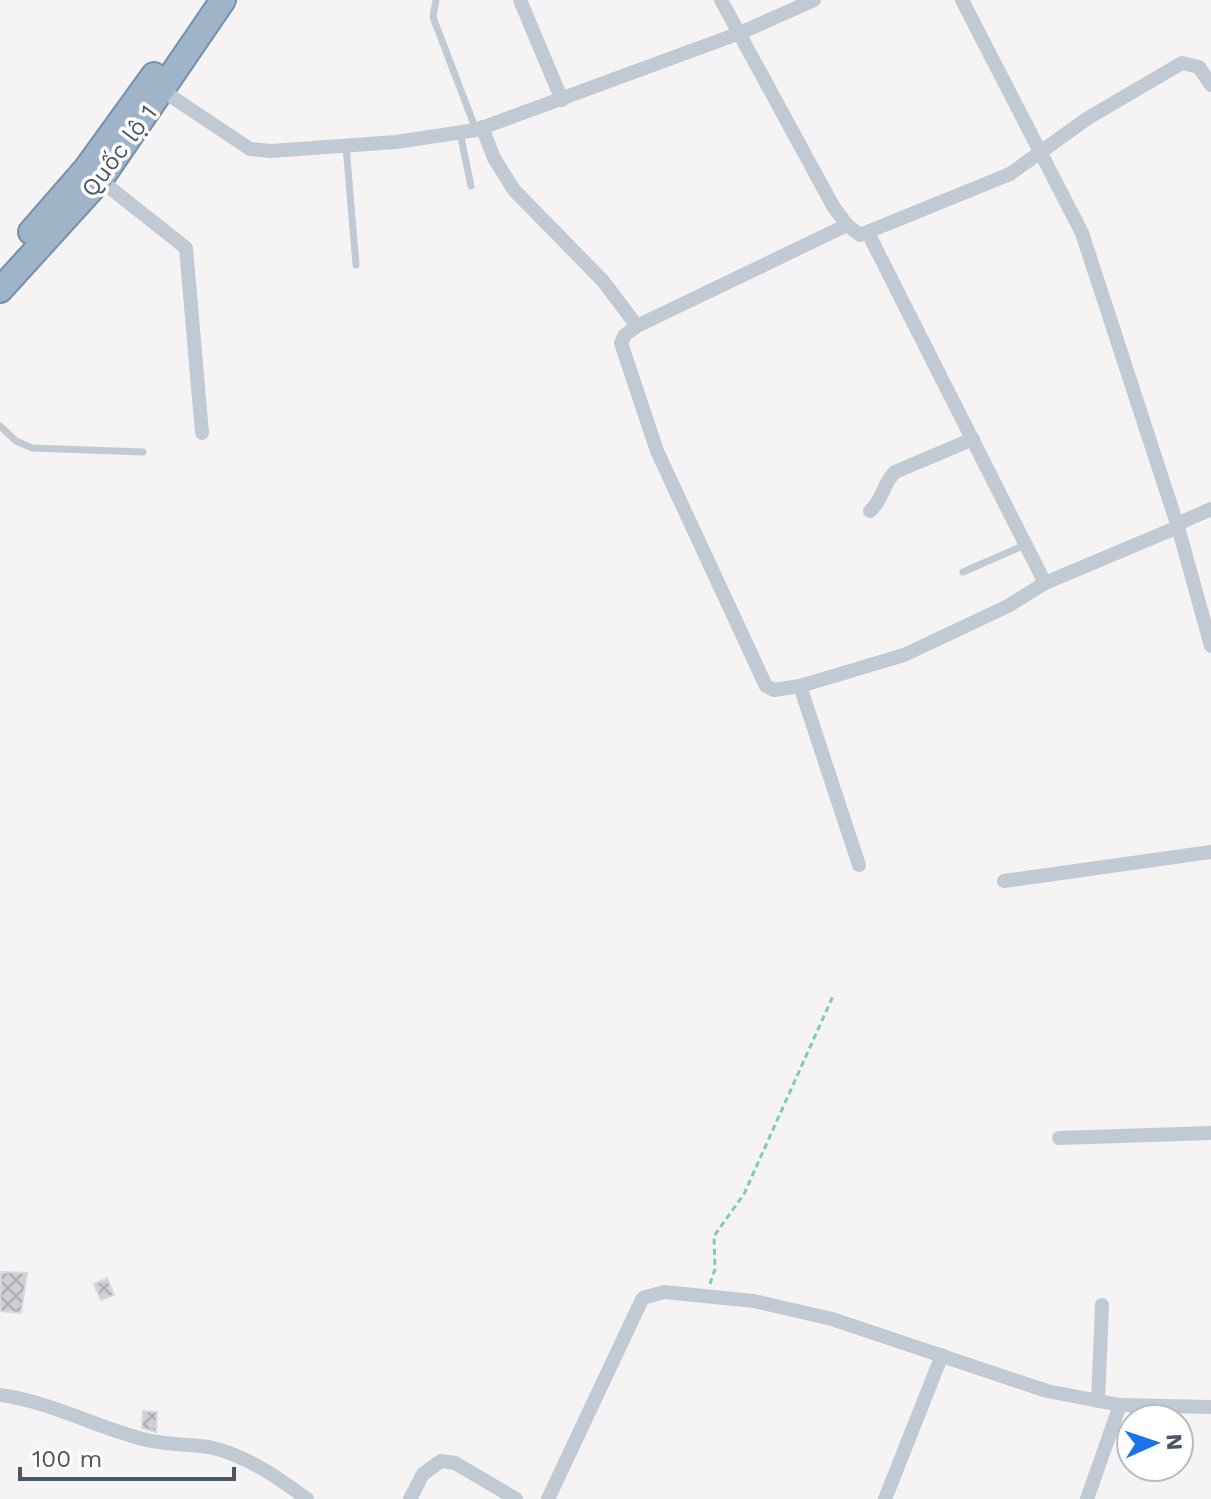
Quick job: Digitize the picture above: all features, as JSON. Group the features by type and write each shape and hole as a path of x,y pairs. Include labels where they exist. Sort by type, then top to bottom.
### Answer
{"highway":[{"name":"Quốc lộ 1","path":"156,87 205,0"},
{"name":"Quốc lộ 1","path":"0,290 93,174 223,0"},
{"name":"Quốc lộ 1","path":"0,268 93,174"}],"street":[{"path":"520,0 562,100"},
{"path":"721,0 847,225 856,233 868,233 1010,174 1182,63 1199,67 1211,85"},
{"path":"156,87 250,149 271,151 346,146 460,133 562,100 740,33 814,0"},
{"path":"962,0 1090,257 1177,525 1211,646"},
{"path":"479,128 514,190 603,281 637,326"},
{"path":"93,174 186,248 202,433"},
{"path":"847,225 637,326 622,339 622,355 678,499 766,686 774,690 800,686 904,655 1008,606 1045,583 1211,509"},
{"path":"868,233 1045,583"},
{"path":"870,511 880,502 888,479 895,472 973,439"},
{"path":"800,686 859,865"},
{"path":"1004,881 1211,852"},
{"path":"1059,1138 1211,1133"},
{"path":"548,1499 643,1298 664,1292 790,1308 942,1355 1016,1383 1115,1404"},
{"path":"1098,1401 1102,1305"},
{"path":"885,1499 942,1355"},
{"path":"0,1395 46,1403 148,1440 234,1454 264,1469 307,1499"},
{"path":"1087,1499 1115,1419"},
{"path":"410,1499 428,1468 448,1461 516,1499"}],"lane":[{"path":"436,0 433,17 479,128"},
{"path":"460,133 471,186"},
{"path":"346,146 356,265"},
{"path":"0,426 16,441 32,448 143,452"},
{"path":"963,572 1025,545"}],"path":[{"path":"705,1295 715,1269 714,1236 744,1194 833,996"}],"building":[{"path":"1,1272 27,1273 21,1313 0,1311"},
{"path":"107,1278 114,1295 101,1300 94,1284"},
{"path":"143,1411 157,1412 156,1432 142,1428"}]}
